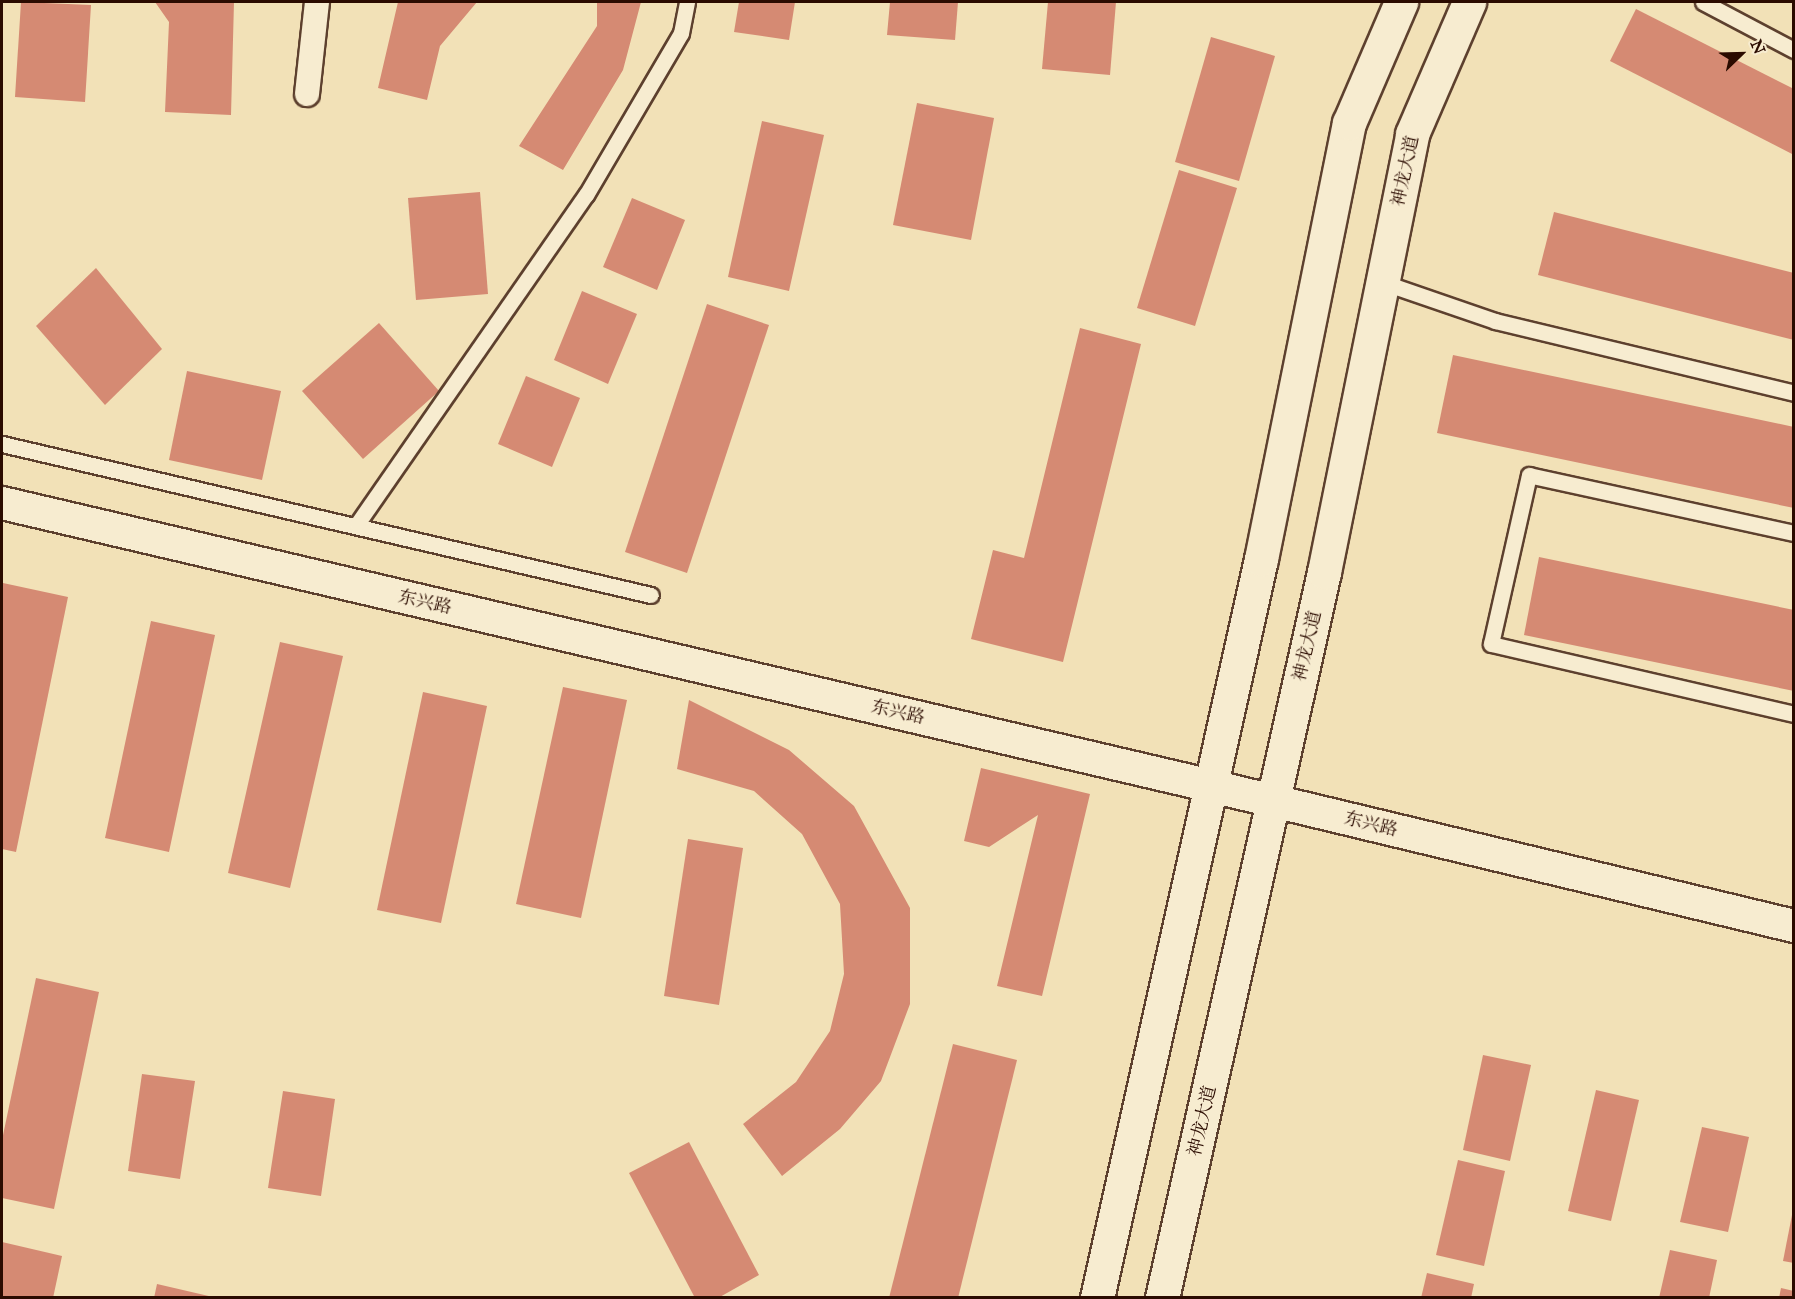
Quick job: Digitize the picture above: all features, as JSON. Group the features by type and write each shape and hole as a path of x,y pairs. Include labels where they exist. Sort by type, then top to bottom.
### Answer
{"main road":[{"path":"1097,1298 1211,786 1349,123 1401,2"},
{"name":"神龙大道","path":"1162,1298 1273,801 1412,134 1469,2"}],"street":[{"path":"307,94 318,2"},
{"name":"东兴路","path":"2,503 1211,786 1794,926"}],"lane":[{"path":"357,524 586,195 681,33 687,2"},
{"path":"1702,2 1794,50"},
{"path":"1382,282 1495,321 1794,393"},
{"path":"2,444 357,524 651,596"},
{"path":"1794,533 1530,475 1491,644 1794,714"}],"building":[{"path":"21,2 91,5 85,102 15,97"},
{"path":"155,2 234,2 231,115 165,112 169,22"},
{"path":"398,2 477,2 440,46 427,100 378,88"},
{"path":"597,2 641,2 623,70 563,170 519,146 597,26"},
{"path":"739,2 795,2 789,40 734,32"},
{"path":"890,2 958,2 955,40 887,35"},
{"path":"1048,2 1116,2 1110,75 1042,69"},
{"path":"1636,9 1794,89 1794,155 1610,61"},
{"path":"1211,37 1275,56 1239,181 1175,162"},
{"path":"917,103 994,118 971,240 893,225"},
{"path":"762,121 824,135 789,291 728,277"},
{"path":"1179,170 1237,188 1195,326 1137,308"},
{"path":"480,192 488,294 416,300 408,198"},
{"path":"632,198 685,220 657,290 603,267"},
{"path":"1554,212 1794,273 1794,340 1538,275"},
{"path":"96,268 162,349 105,405 36,326"},
{"path":"582,291 637,314 608,384 554,360"},
{"path":"707,304 769,325 687,573 625,552"},
{"path":"379,323 439,391 363,459 302,391"},
{"path":"1080,328 1141,344 1063,662 971,639 993,550 1024,558"},
{"path":"1453,355 1794,427 1794,508 1437,433"},
{"path":"187,371 281,391 262,480 169,460"},
{"path":"526,376 580,398 552,467 498,444"},
{"path":"1539,557 1794,610 1794,691 1524,635"},
{"path":"3,583 68,597 16,852 2,849"},
{"path":"151,621 215,635 169,852 105,838"},
{"path":"280,642 343,656 290,888 228,873"},
{"path":"563,687 627,700 581,918 516,904"},
{"path":"423,692 487,706 441,923 377,910"},
{"path":"689,700 789,750 854,806 910,908 910,1004 881,1081 840,1129 782,1176 743,1124 796,1082 830,1031 844,974 840,904 802,834 754,791 677,769"},
{"path":"981,768 1090,794 1042,996 997,986 1038,815 989,847 964,841"},
{"path":"688,839 743,848 719,1005 664,996"},
{"path":"36,978 99,992 54,1209 2,1198 2,1140"},
{"path":"953,1044 1017,1060 958,1298 889,1298"},
{"path":"1483,1055 1531,1065 1510,1161 1463,1150"},
{"path":"142,1074 195,1081 180,1179 128,1171"},
{"path":"1596,1090 1639,1100 1611,1221 1568,1211"},
{"path":"283,1091 335,1099 321,1196 268,1188"},
{"path":"1702,1127 1749,1137 1728,1232 1680,1222"},
{"path":"689,1142 759,1275 718,1298 695,1298 629,1173"},
{"path":"1458,1160 1505,1171 1484,1266 1436,1255"},
{"path":"1792,1215 1794,1215 1794,1263 1783,1261"},
{"path":"2,1242 62,1256 53,1298 2,1298"},
{"path":"1670,1250 1717,1260 1709,1298 1659,1298"},
{"path":"1427,1273 1474,1284 1471,1298 1421,1298"},
{"path":"157,1284 213,1297 213,1298 154,1298"},
{"path":"1781,1288 1794,1291 1794,1298 1779,1298"}]}
